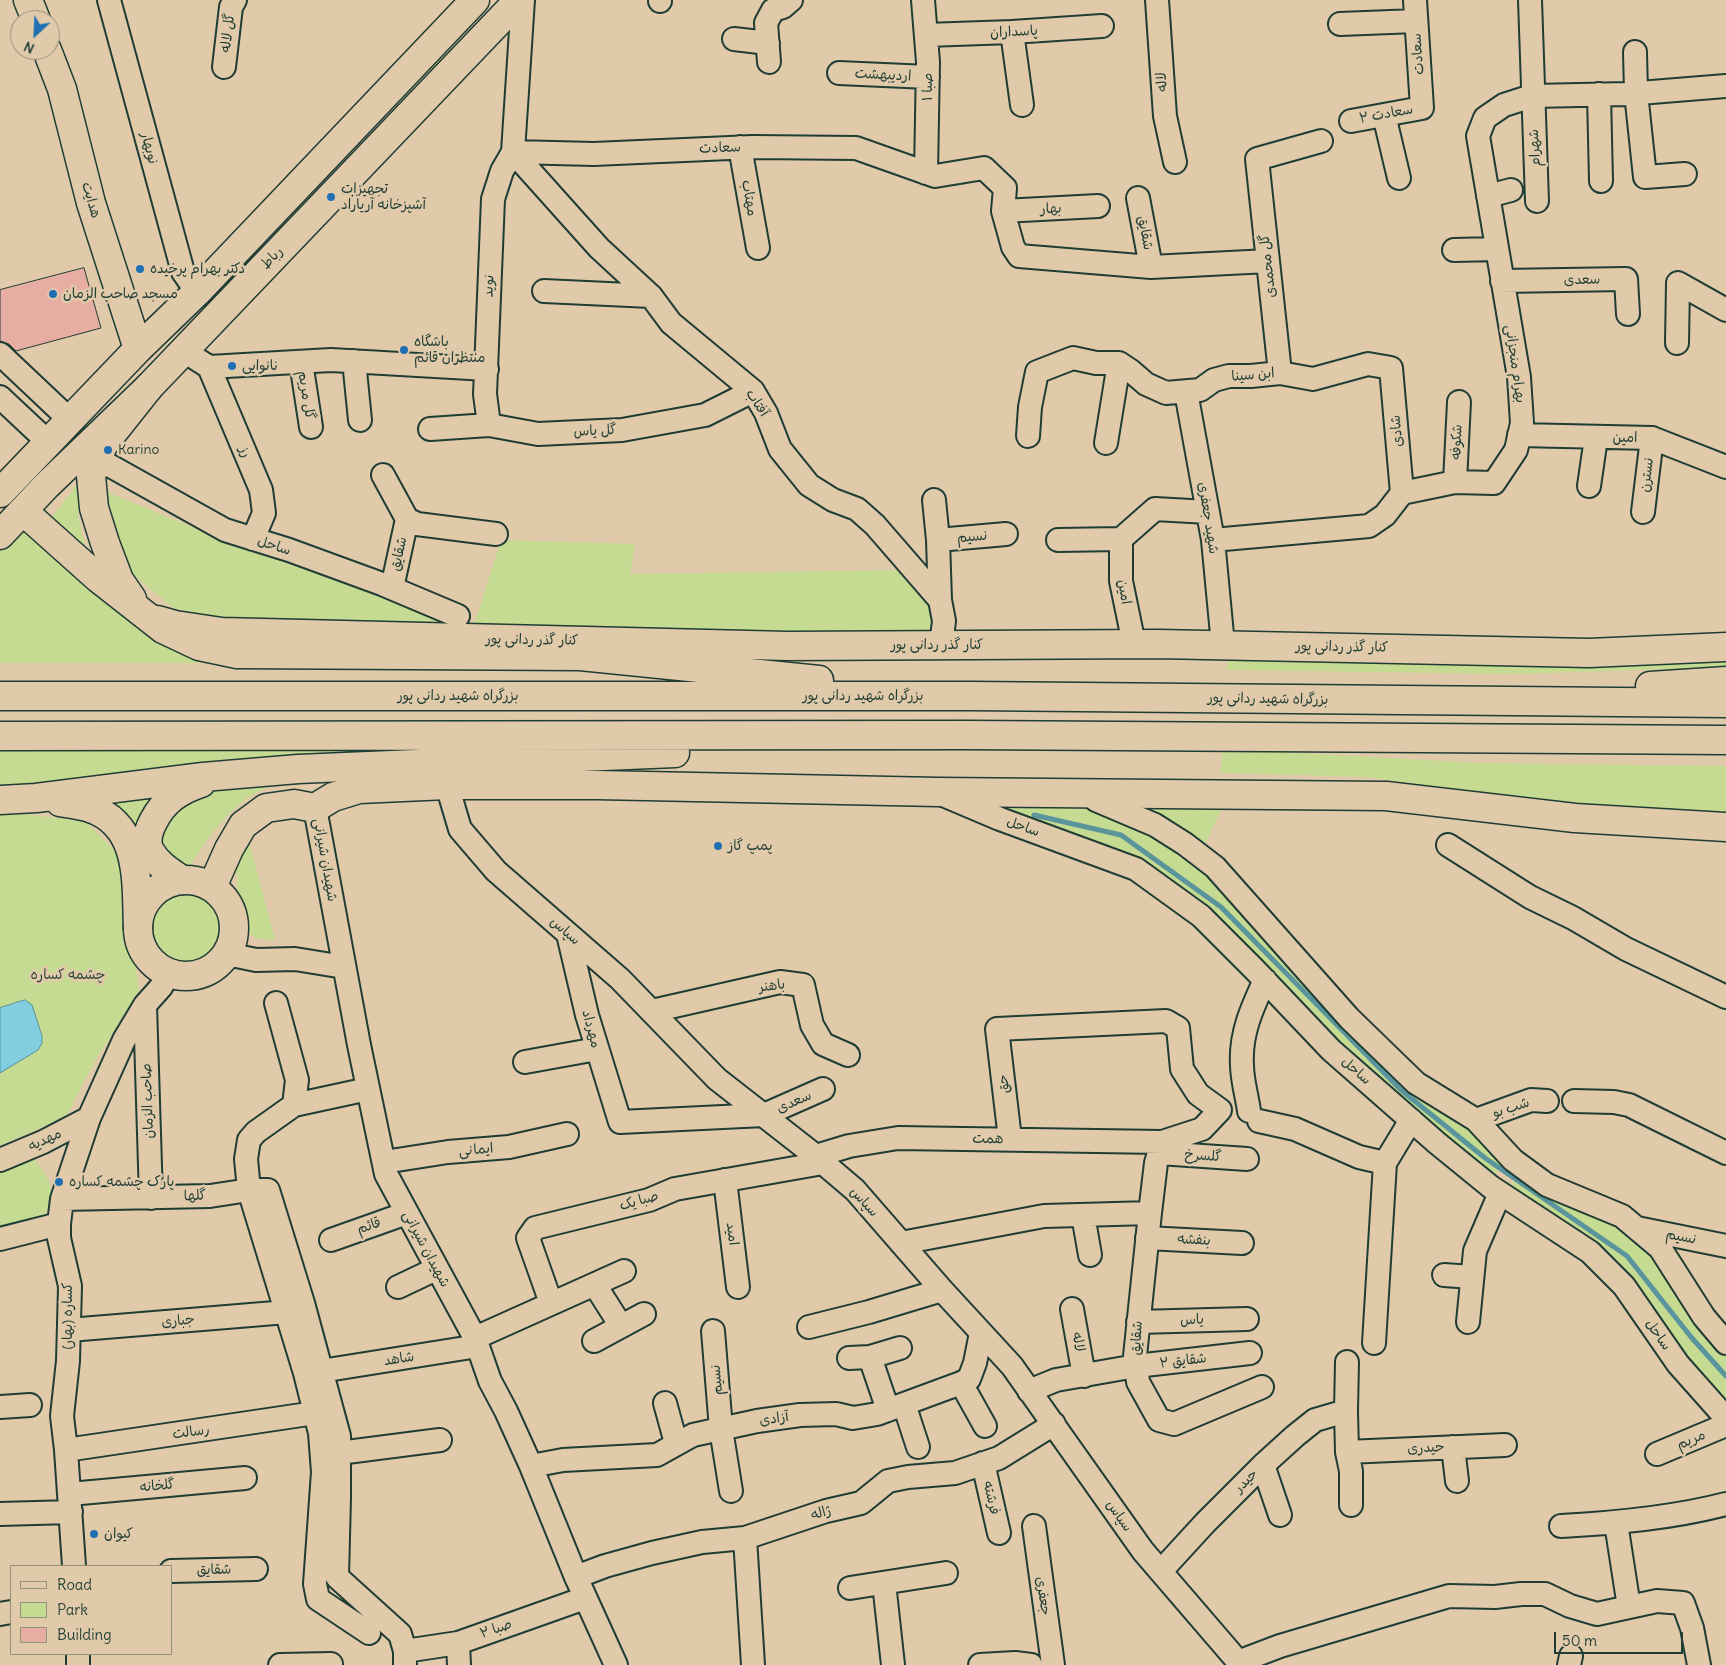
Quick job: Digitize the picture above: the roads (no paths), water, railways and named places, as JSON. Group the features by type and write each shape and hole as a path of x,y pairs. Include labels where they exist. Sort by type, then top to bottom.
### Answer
{"main road":[{"path":"476,0 197,292 138,349 1,492 98,578 163,629 199,646 237,654 580,656 972,696"},
{"name":"رباط","path":"0,534 46,486 184,351 519,0"},
{"name":"هدایت","path":"51,60 62,89 91,203 138,349"},
{"path":"143,612 119,580 94,508 91,476 103,445 149,387"},
{"name":"کنار گذر ردانی پور","path":"143,612 175,624 222,632 788,646 1134,644 1589,653 1726,647"},
{"path":"1427,700 1726,681"},
{"name":"بزرگراه شهید ردانی پور","path":"0,696 972,696 1726,703"},
{"path":"0,736 966,735 1726,740"},
{"path":"0,800 36,798 221,776 298,769 595,757 966,735"},
{"path":"182,880 154,858 148,849 148,832 157,813 173,796 193,786 221,776"},
{"path":"212,887 243,825 266,808 294,804 315,808 333,797 359,790 447,785 597,785 938,792 1386,796 1574,818 1726,827"},
{"path":"36,798 91,808 112,820 128,839 136,870 138,928 140,942 156,966 169,973 182,976 195,975 207,971 218,964 227,954 232,943 234,930 229,906 222,896 212,887 200,882 182,880 168,883 156,890 146,901 140,914 138,928"}],"street":[{"name":"نوبهار","path":"109,0 184,272 197,292"},
{"name":"گل لاله","path":"224,66 231,7 235,0"},
{"path":"513,152 523,0"},
{"path":"734,38 769,52 766,23 773,10 792,0"},
{"name":"صبا ۱","path":"923,0 928,77 926,173"},
{"name":"لاله","path":"1157,0 1165,116 1175,162"},
{"path":"1530,0 1532,96"},
{"path":"1340,24 1416,10"},
{"name":"سعادت","path":"1416,10 1422,108"},
{"name":"پاسداران","path":"926,35 1102,26"},
{"path":"1012,32 1022,105"},
{"path":"1635,52 1636,93 1644,177 1685,174"},
{"name":"اردیبهشت","path":"839,73 928,77"},
{"name":"بهرام منجزانی","path":"1402,494 1455,482 1494,483 1516,450 1522,423 1519,378 1478,136 1485,118 1504,105 1532,96 1636,93 1726,86"},
{"path":"1599,94 1601,181"},
{"name":"شهرام","path":"1532,96 1537,201"},
{"name":"سعادت ۲","path":"1351,120 1422,108"},
{"path":"1384,115 1399,178"},
{"name":"گل محمدی","path":"1280,373 1257,159 1321,141"},
{"name":"سعادت","path":"513,152 594,154 740,147 856,148 935,176 984,168 1005,188 1003,211 1013,247 1019,256 1151,267"},
{"name":"مهتاب","path":"740,147 758,248"},
{"name":"آفتاب","path":"513,152 599,248 651,296 671,323 753,392 766,413 780,449 809,485 833,500 857,509 875,525 940,600"},
{"name":"نوید","path":"489,425 485,394 493,199 502,170 513,152"},
{"path":"1488,196 1511,190"},
{"name":"شقایق","path":"1138,198 1151,267"},
{"name":"بهار","path":"1003,211 1098,206"},
{"path":"1454,250 1496,249"},
{"path":"1151,267 1268,260"},
{"name":"سعدی","path":"1502,281 1626,279 1628,314"},
{"path":"1677,343 1678,283 1726,310"},
{"path":"544,292 651,296"},
{"path":"184,351 209,367 331,360 486,369"},
{"path":"0,354 70,420"},
{"path":"1028,436 1030,407 1037,372 1073,358 1119,363 1106,443"},
{"path":"354,361 360,420"},
{"name":"گل مریم","path":"301,362 311,427"},
{"name":"ابن سینا","path":"1119,363 1131,370 1146,384 1166,392 1200,390 1214,380 1229,376 1280,373 1313,379 1368,364 1391,368"},
{"name":"رز","path":"209,367 261,490 264,513 253,539"},
{"name":"شادی","path":"1391,368 1402,494"},
{"name":"گل یاس","path":"430,429 489,425 538,434 622,430 705,415 753,392"},
{"name":"شهید جعفری","path":"1186,392 1213,540 1224,645"},
{"path":"0,398 48,442"},
{"name":"شکوفه","path":"1455,482 1459,402"},
{"name":"امین","path":"1519,435 1652,438 1726,466"},
{"path":"1590,486 1596,438"},
{"name":"نسترن","path":"1643,512 1652,438"},
{"name":"ساحل","path":"98,459 225,530 289,550 392,588 458,616"},
{"path":"383,475 407,519 417,524 496,534"},
{"path":"1213,540 1369,526 1385,515 1402,494"},
{"name":"نسیم","path":"934,500 938,540 940,600"},
{"path":"1058,540 1120,539 1155,509 1208,512"},
{"name":"شقایق","path":"392,588 407,519"},
{"name":"نسیم","path":"938,540 1006,534"},
{"name":"امین","path":"1120,539 1121,581 1134,644"},
{"path":"940,600 944,620 941,645"},
{"name":"سپاس","path":"447,785 460,829 496,871 620,979 717,1078 854,1190 1012,1366 1143,1551 1239,1664"},
{"name":"ساحل","path":"938,792 1000,819 1136,869 1201,916 1331,1050 1411,1120 1496,1190 1590,1252 1624,1286 1678,1364 1726,1418"},
{"path":"1088,793 1096,800 1155,825 1185,844 1214,867 1276,934 1348,1018 1416,1083 1476,1120 1514,1160 1548,1185 1622,1216 1660,1248 1704,1317 1726,1343"},
{"name":"شهیدان شیرانی","path":"315,808 344,967 386,1174 476,1342 490,1381 531,1466 576,1577 616,1665"},
{"path":"1448,845 1530,897 1573,918 1626,949 1726,997"},
{"name":"مهرداد","path":"568,934 597,1049 620,1122 764,1115"},
{"path":"227,954 256,960 295,959 344,967"},
{"name":"کساره (بهار)","path":"74,1565 62,1416 68,1361 70,1286 59,1238 58,1224 62,1199 89,1118 124,1040 145,1004 161,987 169,973"},
{"path":"1265,980 1249,1014 1242,1043 1242,1066 1254,1116 1295,1128 1359,1157 1386,1163"},
{"name":"باهنر","path":"652,1012 780,982 803,985 812,1025 823,1044 848,1055"},
{"path":"276,1003 296,1080 294,1105"},
{"name":"صاحب الزمان","path":"145,1004 151,1198"},
{"name":"حق","path":"1010,1139 997,1029 1166,1021 1178,1028 1182,1069 1198,1094 1220,1110 1202,1129 1161,1147"},
{"path":"525,1062 597,1049"},
{"path":"368,1089 294,1105 256,1132 249,1140 246,1159 302,1303 339,1436 337,1577 400,1634 405,1658"},
{"name":"سعدی","path":"764,1115 823,1089"},
{"name":"شب بو","path":"1476,1120 1531,1100 1547,1100"},
{"path":"1574,1101 1614,1102 1629,1106 1726,1153"},
{"name":"مهدیه","path":"0,1160 44,1142 89,1118"},
{"path":"1374,1343 1386,1163 1411,1120"},
{"name":"ایمانی","path":"384,1162 448,1152 509,1147 567,1134"},
{"name":"همت","path":"819,1160 849,1146 898,1138 1010,1139 1161,1147"},
{"name":"شقایق","path":"1161,1147 1150,1214 1138,1322 1135,1356 1138,1382 1159,1420 1174,1424 1262,1386"},
{"name":"گلسرخ","path":"1161,1147 1247,1159"},
{"name":"صبا یک","path":"551,1303 528,1238 534,1228 649,1200 675,1189 819,1160"},
{"path":"1468,1322 1475,1251 1496,1190 1514,1160"},
{"name":"امید","path":"725,1180 738,1287"},
{"path":"258,1190 287,1312 320,1433 323,1472 315,1584 318,1600 369,1633"},
{"name":"گلها","path":"62,1199 210,1196 258,1190"},
{"name":"قائم","path":"332,1240 407,1213"},
{"path":"901,1243 1044,1216 1150,1214"},
{"path":"1083,1215 1090,1255"},
{"path":"0,1239 58,1224"},
{"name":"نسیم","path":"1636,1228 1726,1246"},
{"name":"بنفشه","path":"1147,1238 1242,1243"},
{"path":"398,1286 436,1269"},
{"path":"476,1342 551,1303 595,1285 624,1270"},
{"path":"1444,1275 1472,1278"},
{"path":"595,1285 621,1326"},
{"path":"809,1327 942,1290"},
{"name":"لاله","path":"1072,1309 1084,1376"},
{"name":"جباری","path":"69,1330 287,1312"},
{"path":"594,1341 644,1314"},
{"name":"یاس","path":"1138,1322 1247,1319"},
{"name":"نسیم","path":"713,1331 721,1429 731,1490"},
{"path":"981,1333 975,1363 968,1379 960,1383 985,1426"},
{"name":"شاهد","path":"321,1371 476,1342"},
{"path":"900,1348 859,1358 896,1407 918,1447"},
{"name":"شقایق ۲","path":"1030,1391 1056,1380 1136,1366 1250,1353"},
{"path":"1347,1362 1346,1411 1351,1471 1351,1505"},
{"name":"آزادی","path":"531,1466 563,1460 657,1455 693,1435 756,1421 800,1415 836,1414 853,1418 896,1407 960,1383"},
{"path":"665,1403 676,1443"},
{"path":"0,1407 30,1405"},
{"name":"حیدر","path":"1161,1571 1205,1523 1263,1465 1315,1420 1346,1411"},
{"name":"رسالت","path":"66,1450 315,1414"},
{"name":"ژاله","path":"576,1577 605,1566 652,1553 702,1542 746,1538 826,1511 861,1503 888,1482 908,1477 955,1473 999,1458 1054,1424"},
{"name":"مریم","path":"1657,1454 1726,1425"},
{"path":"339,1453 440,1440"},
{"name":"حیدری","path":"1348,1452 1505,1444"},
{"path":"1453,1447 1457,1481"},
{"name":"فرشته","path":"983,1463 999,1533"},
{"path":"1263,1465 1280,1515"},
{"name":"گلخانه","path":"0,1514 245,1478"},
{"path":"1561,1526 1616,1523 1698,1511 1726,1504"},
{"path":"1616,1523 1629,1607"},
{"name":"جعفری","path":"1034,1526 1053,1665"},
{"path":"746,1538 752,1665"},
{"name":"شقایق","path":"172,1571 256,1569"},
{"path":"850,1588 946,1574"},
{"path":"884,1583 893,1665"},
{"path":"1239,1664 1280,1646 1450,1596 1495,1597 1545,1594 1570,1606 1597,1614 1657,1601 1684,1603 1692,1628 1699,1665"},
{"name":"صبا ۲","path":"405,1658 458,1643 585,1598"},
{"path":"458,1643 459,1665"},
{"path":"980,1665 1015,1663 1031,1665"},
{"path":"280,1665 331,1665"}],"water":[{"path":"25,1000 32,1005 42,1036 42,1043 38,1050 0,1073 0,1008"}],"waterway":[{"path":"1034,815 1121,835 1221,907 1401,1090 1485,1158 1627,1256 1691,1337 1726,1376"}],"place":[{"name":"تجهیزات آشپزخانه آریاراد","path":"331,197"},
{"name":"دکتر بهرام پرخیده","path":"140,269"},
{"name":"مسجد صاحب الزمان","path":"53,294"},
{"name":"باشگاه منتظران قائم","path":"404,350"},
{"name":"نانوایی","path":"232,366"},
{"name":"Karino","path":"108,450"},
{"name":"پمپ گاز","path":"718,846"},
{"name":"پارک چشمه کساره","path":"59,1182"},
{"name":"کیوان","path":"94,1534"}],"park label":[{"name":"چشمه کساره","path":"68,975"}]}
